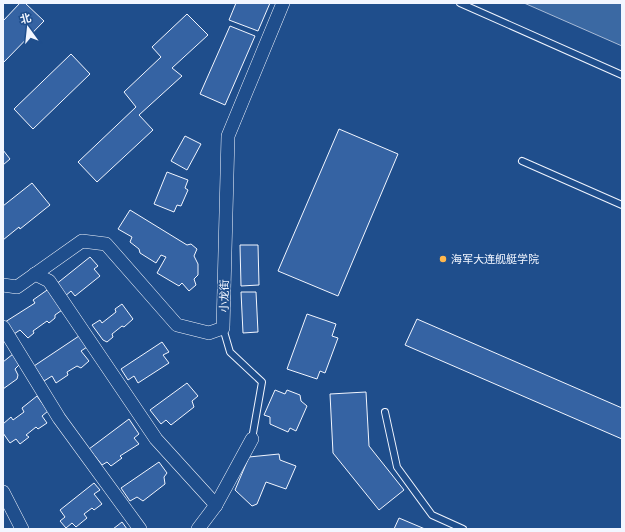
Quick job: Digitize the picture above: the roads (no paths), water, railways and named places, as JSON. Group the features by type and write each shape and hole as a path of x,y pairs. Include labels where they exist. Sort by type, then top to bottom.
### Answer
{"street":[{"name":"小龙街","path":"3,285 17,287 82,241 106,244 177,324 209,333 223,328 228,136 283,3"},
{"path":"35,274 50,281 156,439 216,505"},
{"path":"3,327 59,418 140,529"},
{"path":"198,529 216,505 252,439"},
{"path":"3,492 22,529"}],"lane":[{"path":"460,3 622,75"},
{"path":"522,161 622,205"},
{"path":"223,328 230,352 262,382 252,439"},
{"path":"385,412 397,467 432,515 463,529"}],"water":[{"path":"524,3 622,3 622,46"}],"place":[{"name":"海军大连舰艇学院","path":"443,259"}]}
